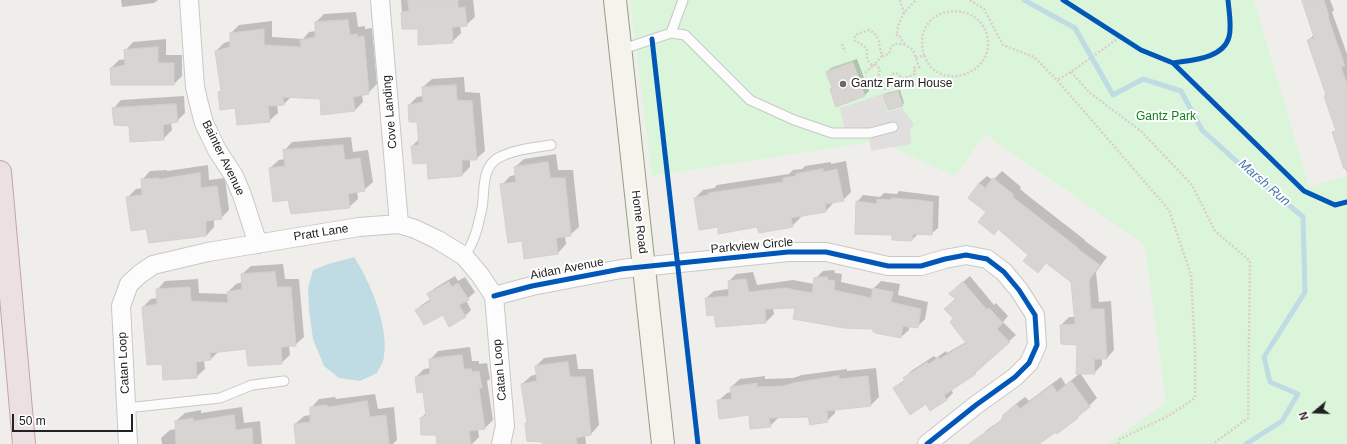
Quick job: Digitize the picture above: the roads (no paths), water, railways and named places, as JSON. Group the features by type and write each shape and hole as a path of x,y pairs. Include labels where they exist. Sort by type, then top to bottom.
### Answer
{"highway":[{"path":"0,172 24,444"}],"street":[{"name":"Bainter Avenue","path":"189,0 195,87 204,124 217,150 234,176 242,195 258,244"},
{"name":"Cove Landing","path":"380,0 399,224"},
{"name":"Home Road","path":"615,0 636,199 645,266 663,444"},
{"name":"Pratt Lane","path":"129,284 153,264 208,252 359,227 399,224 415,229 438,240 464,256 480,275 494,296"},
{"name":"Parkview Circle","path":"645,266 788,252 826,252 888,266 921,266 966,255 987,259 1004,272 1019,290 1035,316 1037,345 1029,363 1015,376 927,444"},
{"name":"Aidan Avenue","path":"494,296 532,286 621,269 645,266"},
{"name":"Catan Loop","path":"128,444 121,306 129,284"},
{"name":"Catan Loop","path":"494,296 505,426 501,444"}],"lane":[{"path":"671,33 684,0"},
{"path":"620,50 671,33 685,35 750,100 794,120 832,133 870,133 893,127"},
{"path":"464,256 472,244 478,227 483,190 490,164 497,158 511,152 551,145"},
{"path":"126,408 220,398 252,385 284,381"}],"water":[{"path":"354,257 372,291 377,305 384,332 385,344 384,358 377,373 360,381 339,378 324,366 313,339 309,310 308,288 313,270"}],"waterway":[{"name":"Marsh Run","path":"1024,0 1075,28 1113,95 1143,79 1181,91 1202,130 1243,167 1303,217 1305,292 1264,357 1270,382 1298,394 1282,421 1246,444"}],"place":[{"name":"Gantz Farm House","path":"843,84"}],"park label":[{"name":"Gantz Park","path":"1166,117"}]}
